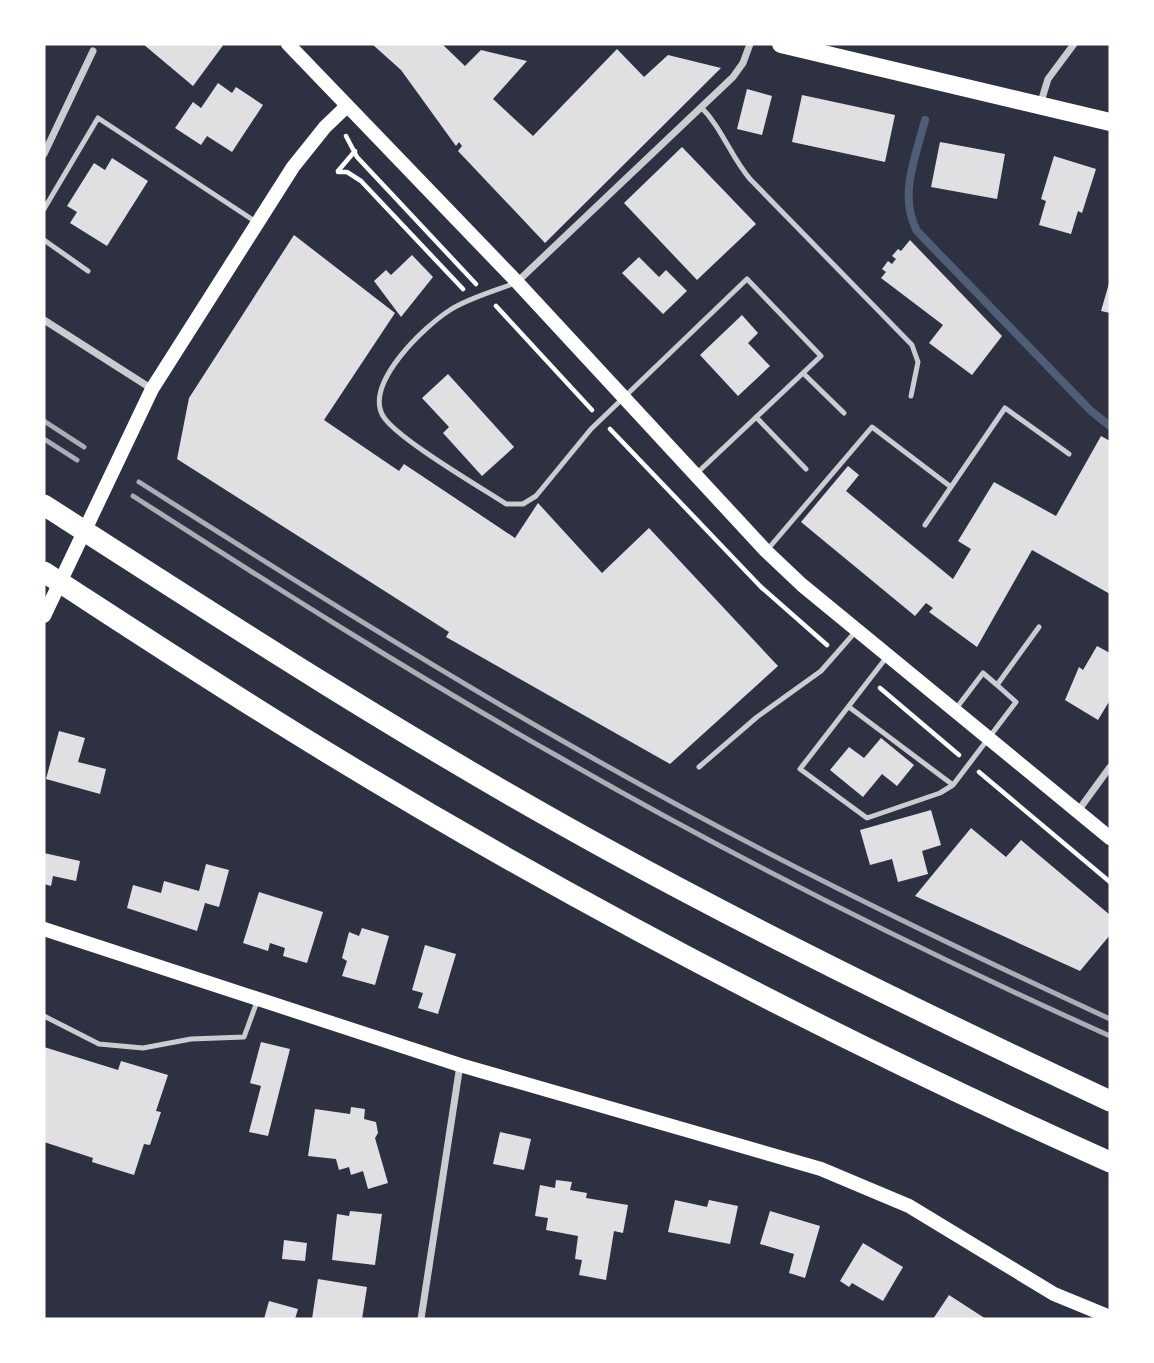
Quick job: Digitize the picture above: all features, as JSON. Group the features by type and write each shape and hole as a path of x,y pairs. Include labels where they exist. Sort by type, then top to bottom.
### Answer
{"highway":[{"path":"44,505 315,678 609,851 862,984 1110,1101"},
{"path":"44,572 330,754 575,896 828,1030 1110,1162"}],"main road":[{"path":"288,44 342,111 372,132 517,282 766,551 888,656 1110,838"},
{"path":"781,44 1110,122"},
{"path":"45,612 152,389 256,222 306,149 342,111"},
{"path":"44,929 460,1065 767,1152 864,1185 909,1206 1054,1294 1110,1317"}],"street":[{"path":"517,282 740,68 750,44"},
{"path":"1040,106 1048,79 1074,44"},
{"path":"44,154 93,51"},
{"path":"44,320 152,389"},
{"path":"1078,811 1110,767"},
{"path":"421,1319 460,1065"}],"lane":[{"path":"701,107 750,179 912,345 918,362 911,396"},
{"path":"44,209 98,118 256,222"},
{"path":"44,240 88,271"},
{"path":"517,282 451,310 401,354 381,388 379,400 384,419 401,434 506,504 523,504 536,496 591,429 747,279 821,356 694,476"},
{"path":"803,373 844,413"},
{"path":"925,525 1005,408 1069,454"},
{"path":"756,418 806,469"},
{"path":"766,551 872,427 951,486"},
{"path":"997,685 1039,627"},
{"path":"699,767 757,717 821,671 858,630"},
{"path":"888,656 800,769 867,818 940,793 953,785 1016,702 983,673 955,710"},
{"path":"849,707 953,785"},
{"path":"44,1016 99,1044 143,1048 191,1039 244,1037 258,999"}],"path":[{"path":"342,111 354,152 486,295"},
{"path":"372,132 338,172 347,172 361,181 468,294"}],"building":[{"path":"143,44 224,44 193,86"},
{"path":"372,44 442,44 465,66 481,50 527,61 493,99 533,136 617,49 644,77 668,55 721,68 545,243 458,151 462,146 459,142 456,146 401,70"},
{"path":"218,83 232,93 236,87 263,105 232,152 207,136 201,145 175,128 193,102 201,108"},
{"path":"747,89 772,96 762,135 737,129"},
{"path":"802,95 895,115 885,162 792,142"},
{"path":"940,142 1005,154 997,199 931,187"},
{"path":"682,147 756,224 697,280 624,203"},
{"path":"1054,156 1096,169 1082,213 1078,211 1071,234 1039,225 1046,201 1041,199"},
{"path":"112,158 148,181 107,246 70,223 77,212 67,206 94,163 105,170"},
{"path":"294,235 395,313 324,420 399,471 404,464 515,538 538,503 602,573 649,528 778,666 670,764 446,637 449,632 177,459 189,398"},
{"path":"910,240 1002,336 972,375 929,343 943,325 881,278 886,272 882,269 888,261 892,264 896,259 892,256 898,249 901,251"},
{"path":"412,255 433,277 401,317 374,281 386,270 391,275"},
{"path":"639,257 659,277 666,270 687,291 663,314 622,273"},
{"path":"1110,280 1110,313 1101,311"},
{"path":"742,315 758,333 748,343 770,366 738,396 700,355"},
{"path":"448,374 514,447 482,476 443,433 449,427 422,398"},
{"path":"1101,436 1110,441 1110,594 1032,550 977,647 929,612 933,608 926,603 915,616 801,522 848,466 859,475 846,491 953,579 971,549 958,541 994,482 1056,516"},
{"path":"1097,646 1110,653 1110,700 1098,720 1065,700 1079,667 1083,670"},
{"path":"59,731 85,738 78,762 106,769 100,794 46,779"},
{"path":"881,738 914,765 897,786 882,774 863,797 830,770 849,747 864,758"},
{"path":"931,810 941,845 922,851 928,874 898,882 892,859 870,865 860,830"},
{"path":"971,828 1006,857 1021,840 1110,915 1110,935 1080,971 915,896"},
{"path":"44,853 80,861 76,881 53,876 51,886 44,884"},
{"path":"206,864 229,870 219,907 205,903 197,931 127,908 133,885 161,893 164,881 199,891"},
{"path":"259,892 323,912 307,963 283,956 285,948 270,943 268,951 243,943"},
{"path":"362,928 389,936 375,985 342,976 347,961 342,958 349,932 359,936"},
{"path":"425,945 456,954 438,1014 418,1008 423,993 412,990"},
{"path":"261,1042 290,1049 268,1136 249,1132 261,1086 250,1083"},
{"path":"44,1047 118,1070 121,1061 168,1075 156,1111 161,1112 150,1145 144,1144 134,1175 92,1162 93,1158 44,1142"},
{"path":"351,1107 365,1109 364,1119 376,1122 378,1133 375,1138 388,1183 368,1189 363,1171 351,1175 349,1167 339,1170 336,1159 308,1156 315,1109 350,1114"},
{"path":"500,1132 531,1139 524,1170 493,1164"},
{"path":"556,1180 572,1182 570,1190 587,1193 586,1198 628,1205 623,1233 614,1231 606,1280 579,1275 582,1260 575,1259 578,1236 546,1230 548,1218 535,1216 540,1185 555,1188"},
{"path":"675,1200 707,1207 709,1200 738,1206 730,1244 668,1232"},
{"path":"350,1211 382,1214 375,1265 332,1260 337,1214 349,1216"},
{"path":"770,1211 820,1226 805,1278 789,1273 794,1254 760,1244"},
{"path":"284,1240 307,1243 305,1261 282,1259"},
{"path":"863,1243 903,1267 883,1301 852,1283 849,1287 840,1281"},
{"path":"318,1279 367,1287 362,1319 312,1319"},
{"path":"949,1295 986,1319 933,1319"},
{"path":"269,1301 298,1309 295,1319 264,1319"}],"waterway":[{"path":"925,120 910,176 909,204 917,231 1091,411 1110,426"}],"railway":[{"path":"44,421 84,447"},
{"path":"44,439 77,460"},
{"path":"139,482 513,713 634,781 836,887 1110,1019"},
{"path":"133,496 397,662 626,795 832,904 1110,1036"}]}
